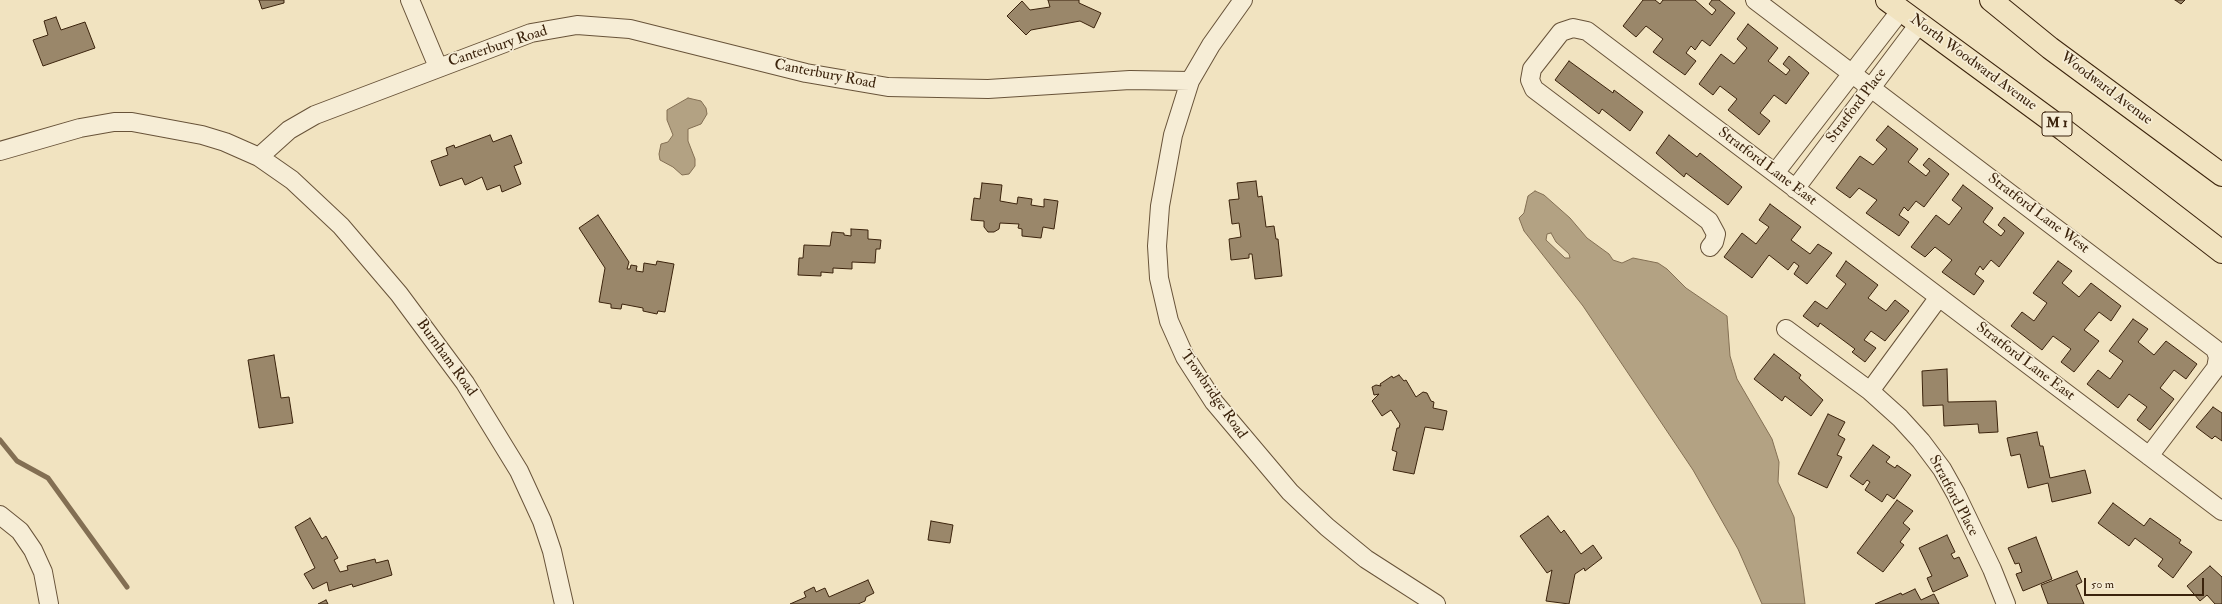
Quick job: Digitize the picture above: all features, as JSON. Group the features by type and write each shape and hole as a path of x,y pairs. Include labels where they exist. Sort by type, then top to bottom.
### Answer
{"main road":[{"name":"Woodward Avenue","path":"1991,0 2057,52 2222,175"},
{"name":"North Woodward Avenue","path":"1894,5 2064,130 2222,252"}],"street":[{"path":"410,0 438,67"},
{"name":"Trowbridge Road","path":"1243,0 1211,45 1190,81 1180,110 1168,159 1157,230 1157,262 1162,294 1176,340 1197,378 1223,414 1290,492 1327,527 1366,558 1436,604"},
{"name":"Stratford Lane West","path":"1755,0 2215,349 2218,357 2216,368 2149,456"},
{"name":"Stratford Place","path":"1775,173 1852,73 1894,5"},
{"name":"Stratford Place","path":"1795,188 1919,24"},
{"name":"Canterbury Road","path":"259,157 280,136 315,115 438,67 538,31 568,26 596,26 630,30 806,73 888,87 988,89 1130,80 1190,81"},
{"name":"Stratford Lane East","path":"1710,247 1714,242 1716,234 1709,221 1534,88 1530,80 1532,69 1557,35 1572,28 1587,31 2222,511"},
{"path":"0,150 80,128 105,123 132,122 180,129 202,135 259,157"},
{"name":"Burnham Road","path":"259,157 292,180 341,226 399,294 465,383 518,470 542,521 549,540 564,604"},
{"path":"1870,391 1939,297"},
{"name":"Stratford Place","path":"1786,329 1870,391 1915,433 1942,469 1992,569 2006,604"},
{"path":"0,515 20,531 33,550 43,572 49,604"}],"shaded area":[{"path":"688,98 701,101 706,108 707,114 701,124 688,129 688,141 695,159 695,166 689,174 682,175 673,167 660,160 659,154 661,144 668,142 673,135 667,120 667,110"},
{"path":"1535,191 1544,195 1570,218 1587,238 1609,254 1613,260 1622,263 1633,258 1658,263 1667,269 1686,288 1727,316 1730,356 1737,379 1772,439 1779,462 1778,482 1794,517 1805,604 1762,604 1738,549 1693,470 1583,306 1524,231 1519,218 1524,213 1528,196","holes":["1551,233 1556,242 1569,254 1570,258 1565,258 1546,240 1547,234"]}],"building":[{"path":"259,0 284,0 284,3 262,9"},
{"path":"1048,0 1079,0 1079,3 1101,13 1094,28 1080,21 1031,30 1026,35 1007,16 1022,1 1030,10 1050,7"},
{"path":"1643,0 1655,0 1660,4 1663,0 1695,0 1712,15 1716,10 1709,4 1712,0 1719,0 1735,13 1710,46 1702,40 1695,50 1691,46 1686,53 1696,61 1685,75 1653,52 1663,39 1646,26 1636,37 1623,26"},
{"path":"2175,0 2185,0 2181,4"},
{"path":"56,17 61,30 85,22 95,48 43,66 33,40 48,35 44,21"},
{"path":"1748,24 1778,48 1768,61 1786,75 1790,70 1783,64 1789,56 1809,73 1786,104 1774,95 1760,113 1770,121 1759,135 1728,110 1737,99 1720,86 1713,95 1699,84 1721,54 1734,64 1747,48 1737,39"},
{"path":"1569,61 1613,93 1614,90 1643,112 1630,131 1602,109 1599,114 1555,80"},
{"path":"1888,126 1918,149 1908,162 1926,176 1930,171 1923,165 1929,158 1949,174 1924,207 1916,201 1908,211 1904,207 1899,215 1909,222 1899,236 1866,213 1877,200 1859,188 1850,198 1836,188 1860,156 1873,165 1887,149 1876,140"},
{"path":"490,135 493,142 511,135 522,163 514,166 521,184 502,192 500,185 487,190 482,177 465,185 462,178 440,186 431,161 448,155 446,148 454,145 455,148"},
{"path":"1669,135 1697,157 1700,153 1742,187 1728,205 1686,173 1684,177 1656,153"},
{"path":"1256,181 1258,197 1262,196 1266,227 1274,226 1276,239 1278,239 1282,276 1255,279 1252,254 1249,254 1249,258 1231,260 1229,239 1241,237 1239,223 1232,224 1229,200 1239,199 1237,183"},
{"path":"982,183 1002,185 1000,201 1017,204 1018,197 1032,199 1031,205 1044,207 1044,199 1058,201 1054,229 1043,227 1041,238 1022,236 1022,229 1018,228 1019,224 1000,223 999,229 994,232 988,232 984,227 984,221 971,220 974,198 980,199"},
{"path":"1963,185 1993,208 1983,222 2001,236 2005,231 1998,225 2004,217 2024,233 1999,267 1991,260 1983,270 1980,266 1975,274 1984,281 1974,295 1942,272 1952,260 1935,247 1925,257 1911,247 1936,215 1949,225 1962,208 1952,200"},
{"path":"1770,204 1801,227 1791,240 1810,254 1818,244 1832,253 1807,284 1794,274 1799,266 1794,262 1788,270 1769,255 1752,278 1724,257 1742,233 1756,244 1769,227 1759,220"},
{"path":"598,215 629,262 627,269 630,269 631,265 637,266 636,271 643,272 644,263 656,265 657,261 674,264 665,312 658,311 657,314 643,311 643,308 622,304 621,309 611,308 611,304 599,302 605,268 579,228"},
{"path":"851,229 868,230 868,239 881,240 880,249 876,249 875,263 852,262 852,269 833,268 833,273 821,272 821,276 798,275 799,258 803,258 804,245 830,246 832,232 844,233 844,235 851,236"},
{"path":"1846,261 1878,285 1868,298 1886,311 1895,300 1909,311 1885,341 1871,331 1864,340 1876,348 1865,362 1852,352 1855,349 1820,323 1818,327 1803,316 1815,301 1827,309 1846,284 1836,276"},
{"path":"2058,261 2072,271 2062,283 2079,297 2091,283 2121,306 2111,321 2099,312 2084,330 2099,341 2074,372 2061,362 2071,349 2053,336 2042,350 2011,326 2022,312 2034,321 2047,303 2033,293"},
{"path":"2133,319 2148,329 2138,342 2154,355 2166,341 2197,364 2186,379 2174,370 2160,388 2174,399 2150,430 2137,420 2147,407 2129,394 2118,408 2087,384 2098,370 2110,379 2123,361 2109,351"},
{"path":"1774,354 1801,375 1799,378 1823,400 1811,416 1785,396 1782,401 1754,379"},
{"path":"274,355 281,398 289,397 293,423 259,428 248,360"},
{"path":"1947,369 1948,402 1996,401 1998,432 1979,433 1978,424 1944,426 1943,405 1923,406 1922,371"},
{"path":"1399,375 1404,381 1406,380 1416,397 1423,392 1427,393 1431,401 1434,402 1433,408 1447,411 1443,430 1425,427 1414,474 1393,470 1397,452 1392,450 1397,428 1399,428 1400,424 1391,410 1382,416 1372,401 1379,394 1374,395 1372,387 1376,385 1381,386 1380,384 1392,376 1393,378"},
{"path":"2213,407 2222,413 2222,441 2215,436 2212,439 2196,427"},
{"path":"1828,414 1845,422 1838,435 1845,439 1837,455 1842,457 1827,488 1798,474"},
{"path":"2037,432 2040,446 2043,446 2050,478 2085,470 2091,493 2052,502 2048,483 2028,488 2020,454 2011,456 2007,438"},
{"path":"1873,445 1890,457 1886,462 1895,468 1897,465 1911,475 1894,499 1887,494 1882,502 1865,490 1870,482 1867,480 1863,485 1850,476"},
{"path":"1897,500 1913,511 1903,523 1910,529 1900,542 1904,545 1883,572 1857,553"},
{"path":"2113,503 2144,526 2150,518 2181,540 2179,543 2192,552 2173,578 2158,566 2163,559 2135,538 2129,546 2098,523"},
{"path":"1548,516 1561,533 1564,530 1581,554 1593,545 1602,558 1585,571 1584,568 1575,574 1569,604 1546,601 1552,570 1547,573 1520,536"},
{"path":"310,518 322,539 326,536 338,558 334,560 340,572 348,570 347,566 375,559 376,563 388,560 392,575 353,587 352,584 329,591 327,582 313,589 304,574 315,568 295,527"},
{"path":"931,521 953,525 950,543 928,540"},
{"path":"1947,535 1955,552 1951,554 1954,559 1959,557 1968,576 1933,592 1927,578 1932,576 1919,548"},
{"path":"2036,537 2052,579 2023,591 2016,574 2022,572 2019,563 2015,564 2008,548"},
{"path":"2210,566 2222,577 2222,604 2215,604 2207,595 2200,601 2187,586"},
{"path":"2077,571 2082,582 2076,585 2084,604 2048,604 2041,585"},
{"path":"868,580 874,593 866,597 865,601 858,604 790,604 806,597 804,592 814,587 816,592 825,588 829,597"},
{"path":"1915,589 1921,600 1934,594 1939,604 1875,604 1901,593 1902,595"},
{"path":"326,600 328,604 318,604"}],"waterway":[{"path":"0,440 17,461 48,478 127,587"}]}
